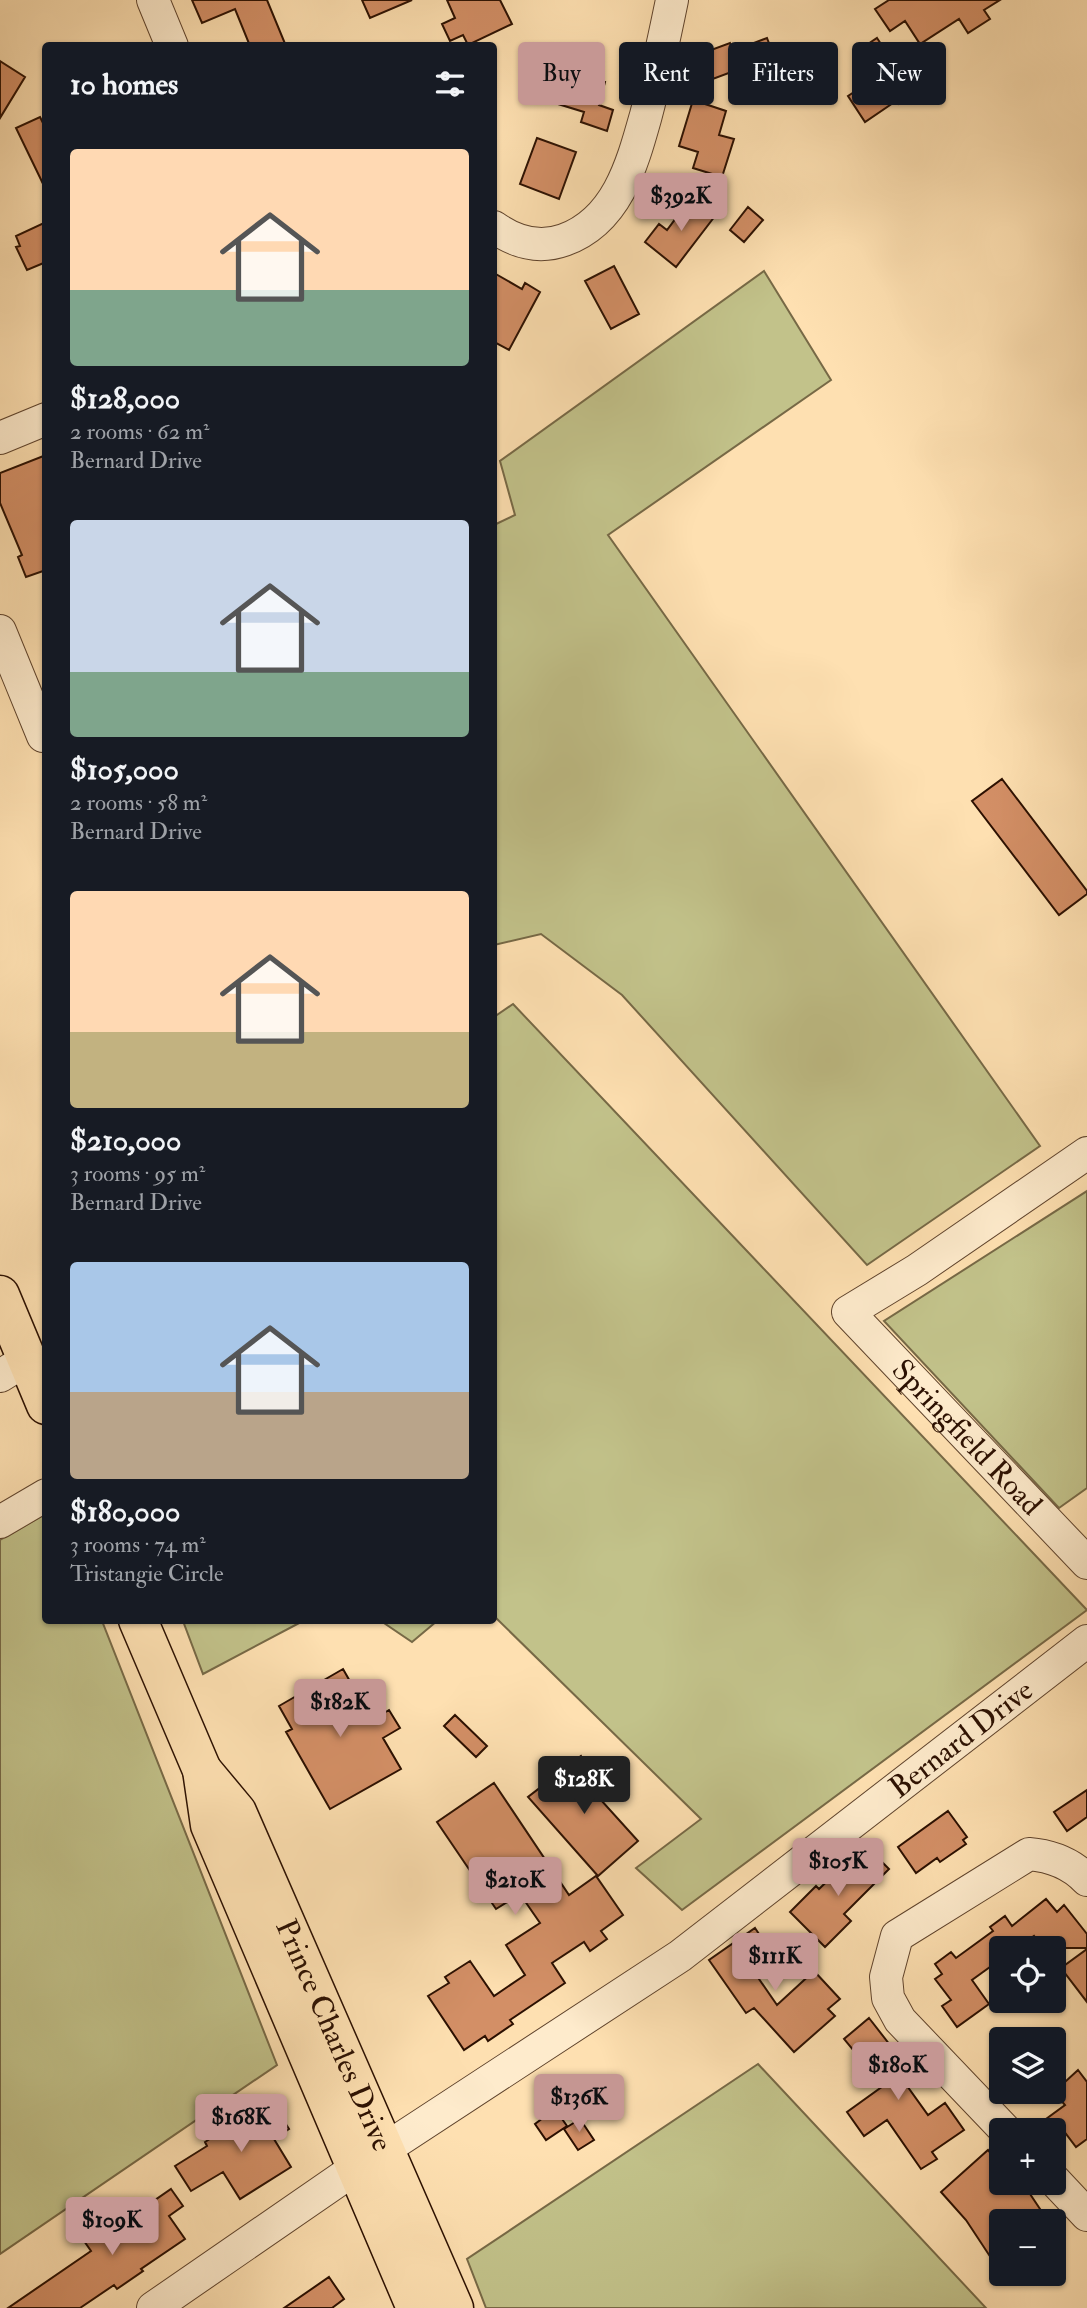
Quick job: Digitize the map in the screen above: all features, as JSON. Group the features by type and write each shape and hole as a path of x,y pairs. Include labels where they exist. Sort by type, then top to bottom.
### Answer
{"highway":[{"path":"0,1295 13,1368 42,1401"},
{"name":"Prince Charles Drive","path":"140,1624 202,1770 210,1825 371,2158 454,2308"},
{"name":"Prince Charles Drive","path":"371,2158 416,2308"}],"street":[{"path":"153,0 170,42"},
{"path":"497,229 519,241 549,244 582,232 616,197 637,149 672,0"},
{"path":"0,438 42,421"},
{"path":"0,631 10,685 42,734"},
{"name":"Springfield Road","path":"1087,1153 917,1270 848,1312 1087,1563"},
{"path":"0,1522 42,1497"},
{"name":"Bernard Drive","path":"153,2308 371,2158 680,1956 1087,1641"},
{"path":"994,2118 900,2020 888,1998 888,1962 897,1936 1029,1854 1061,1861 1076,1869 1087,1880"},
{"path":"1066,2193 1087,2215"}],"green space":[{"path":"764,271 831,380 608,535 1040,1146 867,1265 622,995 541,934 497,944 497,524 515,515 500,461"},
{"path":"513,1004 1087,1610 682,1910 636,1868 701,1819 497,1619 497,1015"},
{"path":"1087,1191 1087,1488 1059,1508 884,1321"},
{"path":"42,1516 42,1624 103,1624 277,2065 0,2254 0,1540"},
{"path":"184,1624 297,1624 203,1674"},
{"path":"385,1624 433,1624 412,1642"},
{"path":"758,2064 986,2308 486,2308 467,2259"}],"building":[{"path":"192,0 267,0 284,42 248,42 235,9 202,23"},
{"path":"362,0 412,0 370,18"},
{"path":"447,0 500,0 512,24 474,42 466,42 463,35 450,41 442,24 455,18"},
{"path":"889,0 1000,0 984,10 990,19 968,33 959,19 923,42 919,42 905,21 890,31 875,9"},
{"path":"728,44 728,73 714,78 714,49"},
{"path":"0,61 25,77 0,118"},
{"path":"561,105 599,105 613,110 607,131 581,122 584,112"},
{"path":"691,105 708,105 726,111 719,135 734,139 722,177 693,168 698,152 679,146"},
{"path":"854,105 890,105 865,122"},
{"path":"40,117 42,121 42,182 16,128"},
{"path":"537,138 576,152 559,199 520,184"},
{"path":"691,198 715,216 676,267 645,242 659,224 667,230"},
{"path":"748,207 763,220 744,242 730,230"},
{"path":"42,224 42,264 27,270 16,247 20,246 16,236"},
{"path":"614,266 639,314 611,329 585,281"},
{"path":"497,275 522,289 525,283 540,292 509,350 497,344"},
{"path":"42,457 42,571 26,577 18,557 22,555 0,503 0,473"},
{"path":"1002,779 1087,891 1087,894 1059,915 972,801"},
{"path":"343,1669 372,1720 389,1710 400,1728 383,1738 401,1769 330,1809 286,1732 292,1729 279,1706"},
{"path":"455,1715 487,1746 476,1757 444,1726"},
{"path":"581,1756 608,1794 600,1799 638,1841 598,1876 528,1797"},
{"path":"494,1783 569,1895 596,1876 623,1915 601,1931 607,1939 590,1951 584,1942 552,1963 565,1983 510,2020 513,2024 488,2041 485,2036 464,2050 428,1996 449,1983 445,1977 470,1961 494,1996 525,1975 506,1945 540,1923 520,1894 496,1909 437,1822"},
{"path":"1087,1790 1087,1817 1067,1831 1054,1812"},
{"path":"948,1811 967,1837 963,1840 966,1844 940,1862 937,1858 916,1873 898,1847"},
{"path":"868,1848 889,1869 844,1914 851,1921 825,1947 790,1912 816,1886 819,1889 842,1867 846,1871"},
{"path":"1046,1899 1057,1912 1064,1905 1087,1934 1087,1948 1066,1948 1066,1936 989,1936 989,1968 972,1980 989,2004 957,2027 942,2006 951,2000 935,1979 942,1974 935,1964 951,1952 956,1958 993,1931 990,1927 1005,1916 1012,1926"},
{"path":"755,1928 771,1952 750,1966 777,2005 814,1971 840,1999 828,2009 835,2016 794,2052 754,2008 746,2013 709,1960"},
{"path":"1087,1949 1087,2002 1066,1975 1066,1964"},
{"path":"869,2018 890,2045 882,2051 928,2115 945,2103 964,2130 932,2152 937,2159 921,2169 887,2120 864,2136 847,2112 883,2086 844,2039"},
{"path":"1078,2070 1087,2082 1087,2139 1076,2147 1066,2134 1066,2118 1047,2118 1066,2104 1066,2081"},
{"path":"271,2101 289,2129 274,2139 291,2167 240,2199 223,2172 191,2191 175,2166 207,2146 205,2142"},
{"path":"555,2109 567,2126 546,2140 535,2124"},
{"path":"580,2119 594,2140 578,2150 564,2129"},
{"path":"988,2150 989,2195 1031,2195 1040,2209 989,2209 989,2255 966,2220 941,2192"},
{"path":"171,2189 183,2206 169,2216 185,2239 141,2269 143,2271 117,2289 114,2285 80,2308 8,2308 91,2251 82,2238 108,2221 113,2229"},
{"path":"329,2277 344,2299 332,2308 284,2308"}]}
